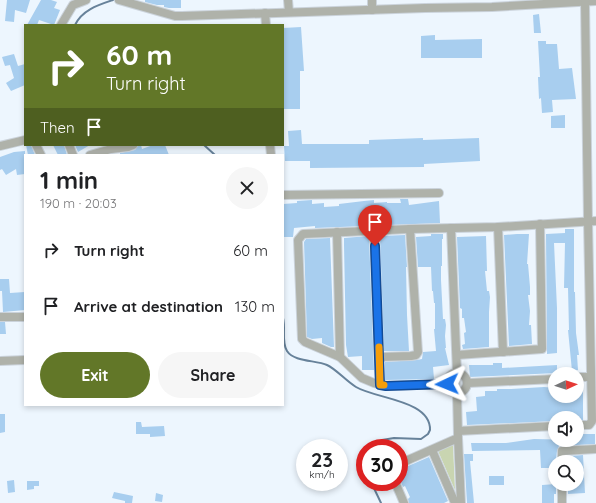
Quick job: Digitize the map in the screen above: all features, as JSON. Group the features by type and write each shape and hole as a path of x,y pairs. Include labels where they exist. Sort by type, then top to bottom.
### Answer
{"street":[{"path":"62,24 74,5 86,0"},
{"path":"288,0 289,12"},
{"path":"372,0 372,10"},
{"path":"121,1 175,16 372,10 492,3 596,1"},
{"path":"584,425 589,425 592,421 592,221 586,2"},
{"path":"265,13 266,24"},
{"path":"0,146 24,140"},
{"path":"94,154 130,146"},
{"path":"284,195 439,193"},
{"path":"447,384 386,386 367,381 340,357 308,344 302,339 298,240 303,234 374,230 498,227 592,221"},
{"path":"457,355 540,350 543,346 540,224"},
{"path":"498,227 503,352"},
{"path":"451,228 457,373"},
{"path":"380,357 411,356 416,355 418,352 410,229"},
{"path":"374,230 380,385"},
{"path":"337,232 340,357"},
{"path":"0,317 24,317"},
{"path":"0,361 24,360"},
{"path":"457,373 463,375 468,383 466,389 457,394 451,392 447,384 449,377 457,373"},
{"path":"584,377 591,377"},
{"path":"468,383 548,378"},
{"path":"457,394 461,503"},
{"path":"408,460 432,450 458,434 548,427"},
{"path":"562,455 562,451 596,449"},
{"path":"432,450 455,503"},
{"path":"398,491 404,503"},
{"path":"562,491 562,503"}],"green space":[{"path":"453,445 455,490 438,451"}],"building":[{"path":"7,0 30,0 26,13 15,10 14,22 5,21"},
{"path":"41,0 51,0 57,2 54,8 60,10 54,24 39,20 37,24 28,24"},
{"path":"145,0 181,0 181,8 164,7 164,5 145,2"},
{"path":"539,14 541,33 534,33 533,15"},
{"path":"301,27 304,71 300,71 300,109 284,109 284,28"},
{"path":"435,35 435,40 482,39 482,58 421,58 421,36"},
{"path":"538,41 546,41 546,44 557,44 559,69 572,68 576,99 552,100 553,112 542,113 541,98 539,99 538,77 540,77"},
{"path":"14,54 18,66 24,64 24,85 11,91 6,83 14,78 10,65 5,66 2,57"},
{"path":"565,115 565,128 551,128 551,116"},
{"path":"301,130 302,144 369,144 369,140 479,138 480,161 424,164 424,167 310,168 310,161 285,161 284,146 289,146 288,131"},
{"path":"26,146 31,146 35,154 28,154"},
{"path":"54,146 64,146 67,154 58,154"},
{"path":"75,146 88,146 78,152"},
{"path":"137,146 141,146 142,149 150,146 165,146 169,154 120,154 135,150"},
{"path":"25,151 24,174 17,175 16,169 6,175 2,169 0,170 0,157 14,152"},
{"path":"400,199 408,199 409,205 439,201 440,223 315,228 315,226 294,228 293,237 284,237 284,204 312,200 312,204 324,203 324,207 374,200 374,203 401,203"},
{"path":"565,229 574,229 574,292 576,333 579,355 577,355 578,367 572,367 568,330 568,288 564,288 565,243 554,243 557,308 557,353 547,354 546,234 565,233"},
{"path":"431,234 443,234 441,280 443,319 445,319 446,325 445,348 449,365 433,367 434,379 385,380 385,362 422,359 423,352 436,351 434,329 435,303 432,291 431,267 418,267 416,237 431,236"},
{"path":"529,234 527,264 530,287 530,295 528,295 530,311 529,325 531,325 532,344 509,346 504,235"},
{"path":"405,235 409,351 384,351 380,236"},
{"path":"369,236 374,370 362,370 362,356 348,357 346,345 344,238"},
{"path":"486,236 487,271 485,271 487,291 489,291 490,297 489,347 463,349 462,345 465,344 464,333 466,332 464,318 462,318 462,309 460,308 457,237"},
{"path":"330,238 334,347 322,343 322,338 312,339 307,337 304,242 306,239"},
{"path":"0,279 9,279 10,293 24,292 24,310 3,312 2,291 0,291"},
{"path":"0,322 5,322 6,334 0,334"},
{"path":"493,363 502,363 502,368 557,365 557,367 548,367 548,373 470,377 469,365 493,365"},
{"path":"548,387 548,403 583,403 583,411 548,411 548,421 467,425 466,412 477,411 476,397 485,396 485,391"},
{"path":"0,414 5,414 5,432 0,433"},
{"path":"136,422 141,422 142,427 164,426 165,436 150,437 150,434 136,434"},
{"path":"584,434 595,434 595,444 584,445"},
{"path":"534,439 548,439 548,447 559,447 557,455 548,455 548,468 541,468 540,450 472,451 471,443 506,443"},
{"path":"464,454 473,454 473,461 470,461 474,503 467,503"},
{"path":"429,457 448,501 444,503 409,503 408,499 410,497 407,491 408,466"},
{"path":"584,474 585,493 568,494 568,491 584,491"},
{"path":"489,476 504,476 504,485 489,485"},
{"path":"14,480 15,492 8,493 7,481"},
{"path":"27,481 39,481 39,486 34,486 34,489 27,490"},
{"path":"542,485 548,485 548,491 556,491 556,494 554,494 554,503 542,503"},
{"path":"114,492 133,496 132,503 125,503 125,501 112,498"},
{"path":"156,493 163,495 162,502 155,501"}],"waterway":[{"path":"76,24 86,12 96,6 113,0"},
{"path":"205,146 214,154"},
{"path":"284,327 284,340"},
{"path":"284,344 290,355 300,359 327,365 356,387 412,406 422,412 428,420 430,430 428,434 421,439 388,439"},
{"path":"375,491 381,503"}],"slow traffic":[{"path":"379,347 380,385 384,385"}],"route":[{"path":"375,246 380,385 447,384"}]}
